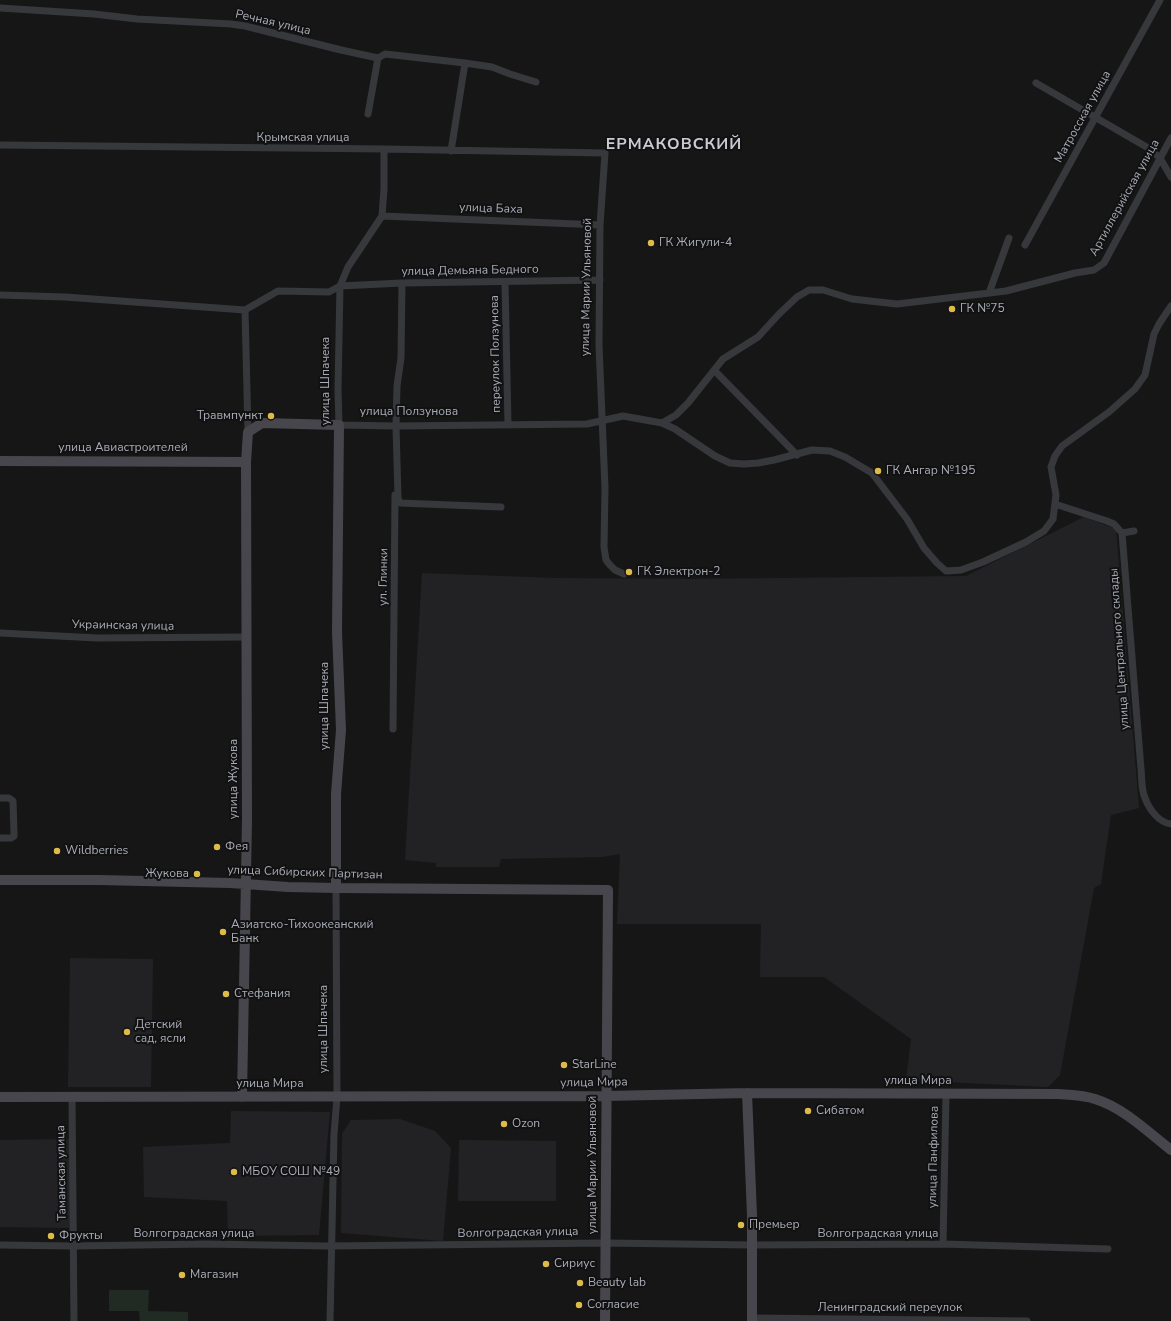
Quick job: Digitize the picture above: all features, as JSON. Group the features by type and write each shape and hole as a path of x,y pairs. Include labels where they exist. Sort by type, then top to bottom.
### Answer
{"street":[{"name":"Матросская улица","path":"1025,244 1160,0"},
{"name":"Речная улица","path":"0,8 94,14 137,19 231,24 245,26 378,58 385,54 492,67 536,82"},
{"path":"368,114 378,58"},
{"path":"451,151 465,63"},
{"path":"1036,83 1150,149 1160,158 1171,177"},
{"name":"Артиллерийская улица","path":"662,423 676,414 688,403 723,359 758,337 792,301 809,290 823,290 852,299 897,304 1006,291 1075,273 1094,270 1104,263 1171,138"},
{"name":"Крымская улица","path":"0,146 384,149 605,153"},
{"name":"улица Шпачека","path":"330,1321 334,1134 337,1096 336,794 341,730 337,632 340,286 348,267 382,216 384,149"},
{"name":"улица Марии Ульяновой","path":"605,153 600,225 599,360 605,488 605,554 606,560 610,565 615,570 624,574"},
{"name":"улица Баха","path":"382,216 600,225"},
{"path":"989,293 1009,238"},
{"name":"улица Демьяна Бедного","path":"245,310 278,291 329,292 340,286 402,283 600,280"},
{"name":"переулок Ползунова","path":"505,282 508,425"},
{"path":"402,283 401,358 397,386 396,426 398,498 400,503 501,507"},
{"path":"0,295 64,297 245,310 248,432 246,462"},
{"path":"1134,531 1122,533 1119,528 1107,521 1055,504 1056,496 1052,467 1055,456 1062,446 1110,412 1135,389 1145,375 1154,334 1171,306"},
{"path":"714,370 797,454"},
{"name":"улица Ползунова","path":"248,432 262,423 396,426 588,424 622,416 662,423 676,430 715,456 730,463 758,463 812,450 830,451 845,457 872,473 908,519 924,548 946,571 961,570 983,562 1026,542 1044,531 1053,520 1055,504"},
{"name":"ул. Глинки","path":"393,729 396,426"},
{"name":"улица Авиастроителей","path":"0,461 246,462"},
{"name":"улица Жукова","path":"242,1097 247,778 246,462"},
{"name":"улица Центрального склады","path":"1122,533 1144,797 1158,818 1171,824"},
{"name":"Украинская улица","path":"0,633 97,638 246,637"},
{"path":"0,798 9,798 13,801 14,833 14,836 11,838 0,838"},
{"name":"улица Сибирских Партизан","path":"0,880 107,880 336,888 608,890"},
{"name":"улица Марии Ульяновой","path":"606,1321 608,890"},
{"path":"748,1093 752,1245 752,1320"},
{"name":"улица Мира","path":"0,1097 606,1096 748,1093 1058,1094 1085,1096 1110,1105 1171,1150"},
{"name":"улица Панфилова","path":"943,1244 946,1094"},
{"name":"Таманская улица","path":"72,1097 74,1321"},
{"name":"Волгоградская улица","path":"0,1245 74,1246 206,1244 331,1246 606,1243 752,1245 943,1244 1108,1249"},
{"name":"Ленинградский переулок","path":"752,1320 1027,1321"}],"shaded area":[{"path":"1084,517 1116,529 1139,808 1111,815 1101,884 1094,888 1060,1075 1048,1087 906,1080 911,1039 824,977 760,977 761,924 617,924 620,854 602,857 501,859 499,867 436,867 436,863 405,860 422,573 555,578 688,579 966,576"},
{"path":"70,958 153,959 151,1087 68,1087"},
{"name":"МБОУ СОШ №49","path":"231,1111 330,1112 319,1235 228,1236 227,1201 144,1197 143,1147 230,1143"},
{"path":"400,1119 435,1131 451,1148 443,1241 341,1233 342,1134 351,1120"},
{"path":"73,1139 71,1228 0,1227 0,1140"},
{"path":"459,1140 556,1141 556,1201 458,1201"},
{"path":"109,1290 149,1290 148,1311 188,1312 188,1321 140,1321 139,1311 109,1311"}],"place":[{"name":"ГК Жигули-4","path":"651,243"},
{"name":"ГК №75","path":"952,309"},
{"name":"Травмпункт","path":"271,416"},
{"name":"ГК Ангар №195","path":"878,471"},
{"name":"ГК Электрон-2","path":"629,572"},
{"name":"Фея","path":"217,847"},
{"name":"Wildberries","path":"57,851"},
{"name":"Жукова","path":"197,874"},
{"name":"Азиатско-Тихоокеанский Банк","path":"223,932"},
{"name":"Стефания","path":"226,994"},
{"name":"Детский сад, ясли","path":"127,1032"},
{"name":"StarLine","path":"564,1065"},
{"name":"Сибатом","path":"808,1111"},
{"name":"Ozon","path":"504,1124"},
{"name":"МБОУ СОШ №49","path":"234,1172"},
{"name":"Премьер","path":"741,1225"},
{"name":"Фрукты","path":"51,1236"},
{"name":"Сириус","path":"546,1264"},
{"name":"Магазин","path":"182,1275"},
{"name":"Beauty lab","path":"580,1283"},
{"name":"Согласие","path":"579,1305"}],"district":[{"name":"ЕРМАКОВСКИЙ","path":"674,145"}]}
